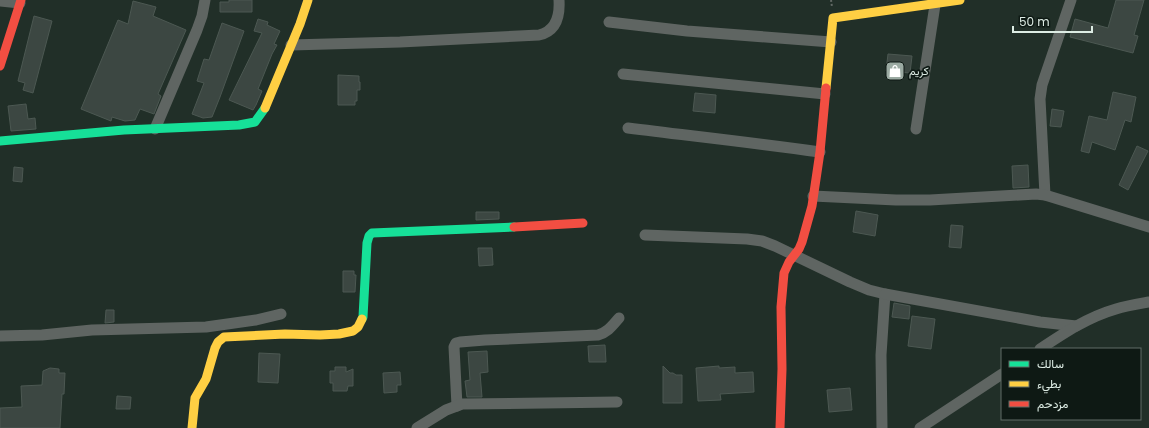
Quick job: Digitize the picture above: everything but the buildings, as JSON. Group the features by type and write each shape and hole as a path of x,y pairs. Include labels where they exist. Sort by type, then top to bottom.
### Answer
{"street":[{"path":"155,129 197,30 205,0"},
{"path":"0,141 124,130 239,125 255,122 264,110 308,0"},
{"path":"291,45 545,34 556,22 560,11 559,0"},
{"path":"780,428 782,369 781,307 784,273 802,242 813,196 820,152 833,18 960,0"},
{"path":"1045,195 1040,99 1042,85 1071,0"},
{"path":"0,1 20,2 0,66"},
{"path":"916,129 935,4"},
{"path":"609,22 687,31 831,42"},
{"path":"623,74 825,94"},
{"path":"628,128 820,152"},
{"path":"813,196 917,200 1036,194 1045,195 1149,227"},
{"path":"192,428 194,398 206,379 215,348 218,342 224,337 344,334 353,331 359,326 363,316 367,244 369,236 372,233 465,230 583,223"},
{"path":"645,235 747,239 762,241 823,270 870,290 1040,322 1076,326"},
{"path":"882,428 880,355 885,294"},
{"path":"1042,348 1076,326 1116,308 1149,302"},
{"path":"0,336 42,335 92,330 206,327 256,320 281,314"},
{"path":"458,406 454,347 456,343 485,340 598,335 609,329 619,318"},
{"path":"920,428 1001,375"},
{"path":"417,428 446,410 462,404 617,402"}],"traffic: fast":[{"path":"0,141 124,130 239,125 255,122 265,108"},
{"path":"362,319 367,243 369,236 372,233 514,227"}],"traffic: slow":[{"path":"265,108 300,24 308,0"},
{"path":"826,88 833,18 960,0"},
{"path":"192,428 195,398 206,379 215,348 218,342 224,337 285,334 339,334 353,331 358,327 362,319"}],"traffic: jam":[{"path":"0,66 21,0"},
{"path":"780,428 782,369 781,307 784,273 802,242 812,206 820,152 826,88"},
{"path":"514,227 583,223"}],"place":[{"name":"كريم","path":"895,71"}]}
